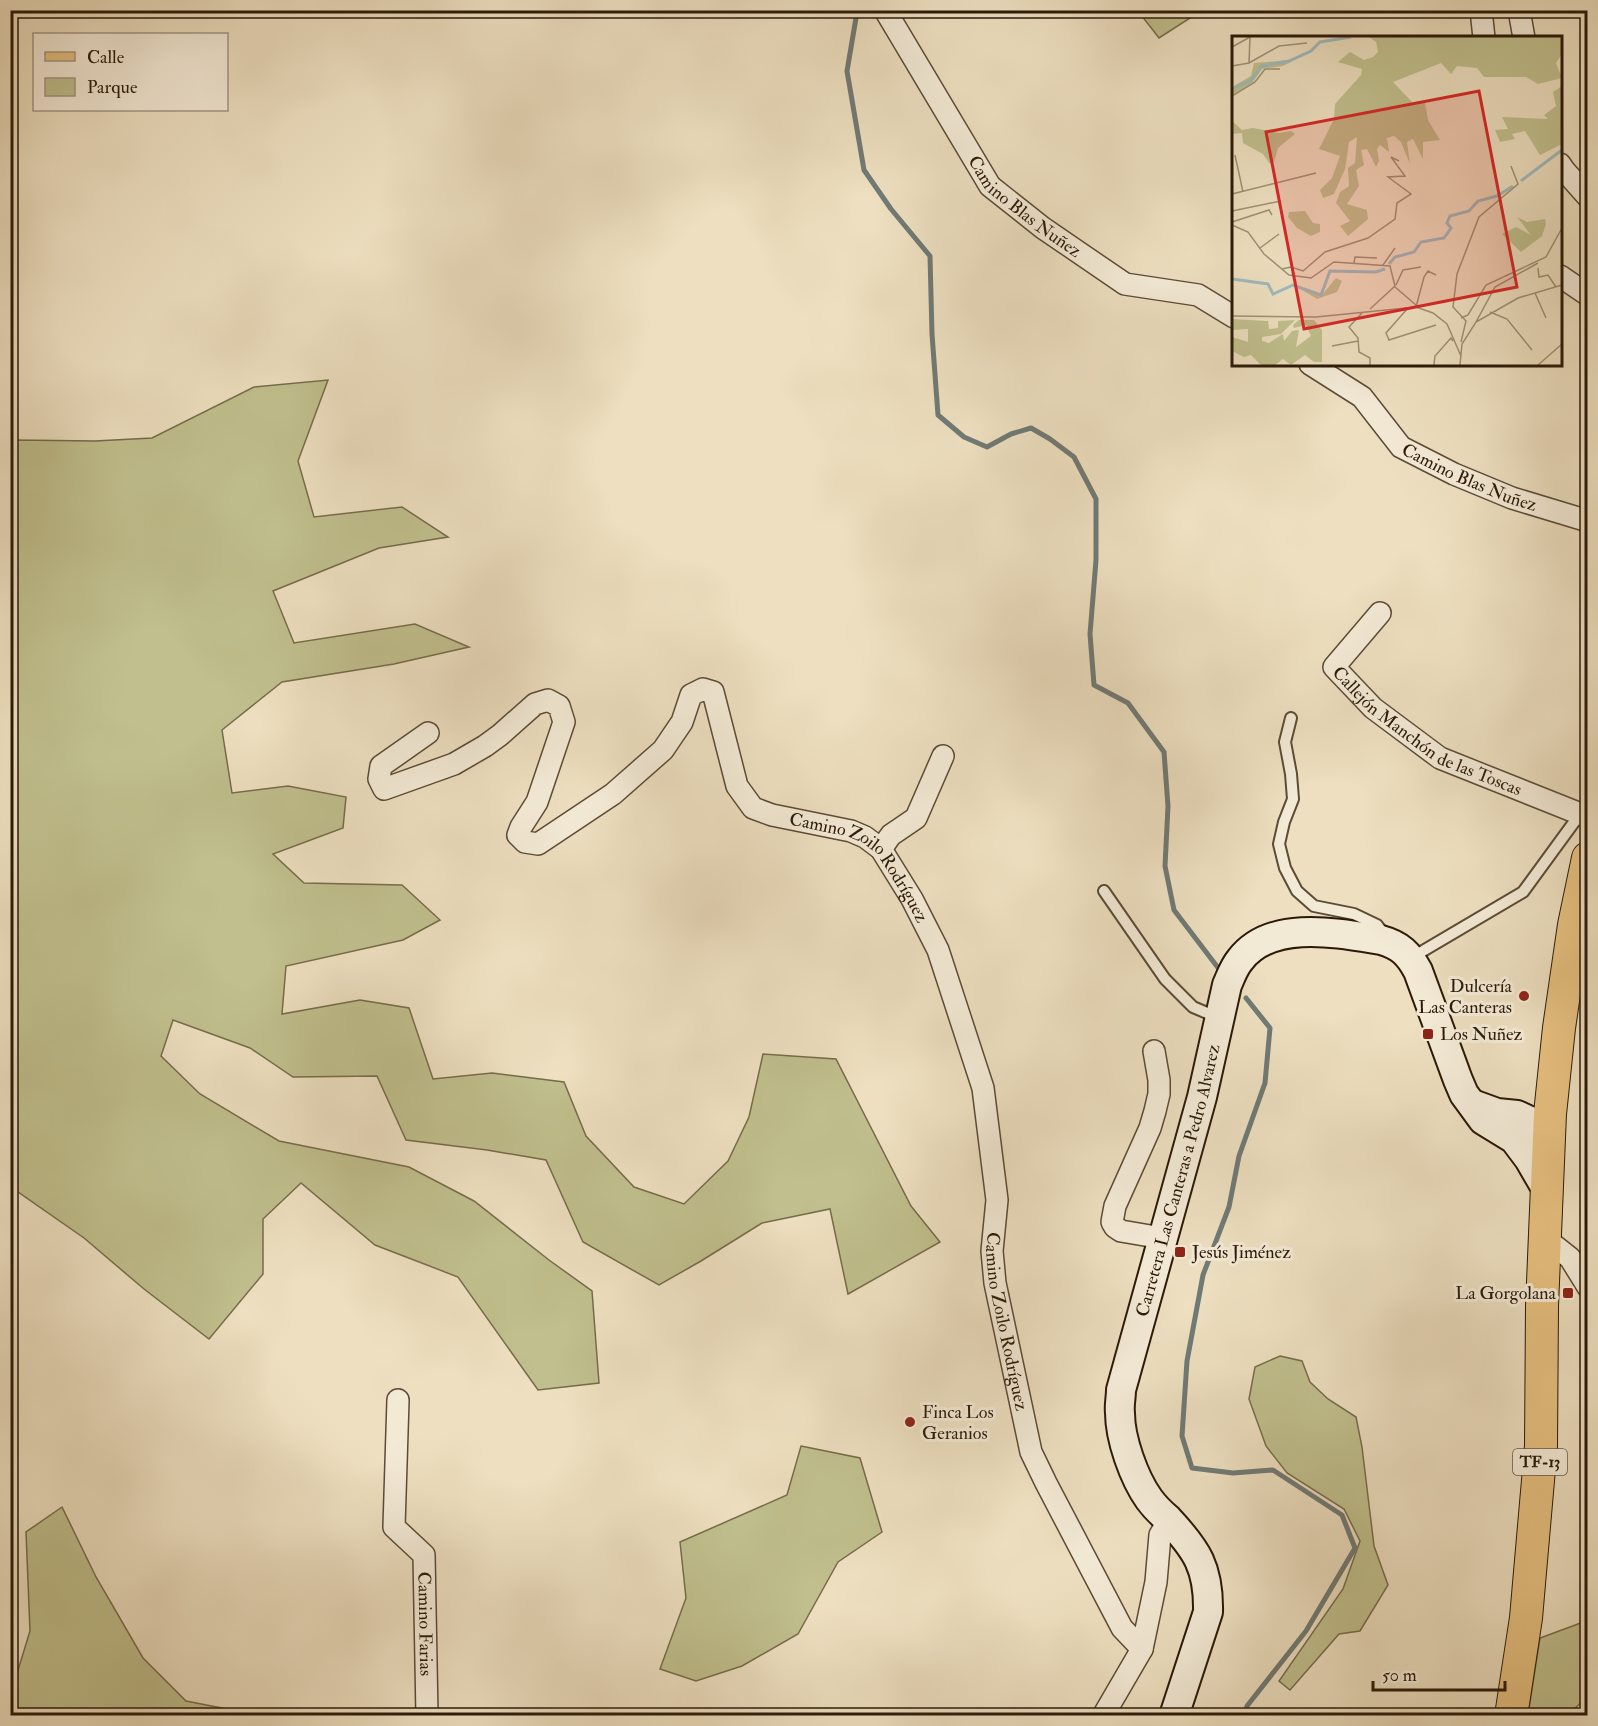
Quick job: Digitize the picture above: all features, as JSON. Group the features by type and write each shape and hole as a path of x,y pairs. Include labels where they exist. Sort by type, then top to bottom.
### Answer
{"main road":[{"name":"TF-13","path":"1511,1716 1526,1618 1541,1446 1542,1306 1547,1190 1537,1121 1559,1028 1585,877"},
{"name":"Carretera Las Canteras a Pedro Alvarez","path":"1174,1716 1208,1612 1206,1576 1191,1545 1149,1500 1142,1487 1127,1450 1120,1413 1121,1390 1202,1097 1227,985 1240,958 1264,941 1296,932 1369,938 1402,951"},
{"path":"1402,951 1418,971 1464,1094 1473,1104 1497,1113 1537,1121"}],"street":[{"name":"Camino Blas Nuñez","path":"885,10 990,186 1043,228 1125,284 1198,295 1232,316"},
{"path":"1481,10 1484,36"},
{"path":"1519,10 1524,36"},
{"path":"1562,166 1587,197"},
{"path":"1562,277 1587,295"},
{"name":"Camino Blas Nuñez","path":"1313,366 1362,397 1401,447 1454,474 1512,498 1587,521"},
{"name":"Callejón Manchón de las Toscas","path":"1380,614 1334,667 1373,708 1440,758 1584,816"},
{"name":"Camino Zoilo Rodríguez","path":"428,733 381,766 379,779 384,789 454,764 492,741 535,704 548,700 559,706 564,722 537,802 521,826 518,835 525,842 538,844 613,794 663,750 682,722 691,695 704,689 713,692 737,786 753,808 772,815 851,831 865,837 881,849 912,899 938,950 984,1088 997,1200 992,1251 995,1283 1031,1452 1122,1628 1142,1649"},
{"path":"881,849 891,835 916,818 943,756"},
{"path":"1154,1051 1159,1080 1155,1111 1150,1128 1115,1206 1112,1222 1121,1232 1162,1238"},
{"path":"1545,1239 1570,1258 1587,1287"},
{"name":"Camino Farias","path":"398,1400 394,1527 424,1555 427,1716"},
{"path":"1103,1716 1142,1649 1156,1582 1160,1535 1169,1520"}],"lane":[{"path":"1291,718 1285,742 1293,799 1279,844 1285,868 1297,891 1314,906 1354,914 1377,926 1402,951 1524,892 1584,816"},
{"path":"1104,891 1165,979 1193,1007 1219,1018"}],"green space":[{"path":"1138,11 1201,11 1159,38"},
{"path":"328,380 298,461 314,517 402,507 448,537 379,548 273,591 294,643 415,624 469,647 394,664 282,682 222,730 232,793 288,786 346,797 343,828 273,854 304,883 402,885 440,920 403,940 286,966 282,1014 360,1000 409,1008 433,1079 492,1073 564,1082 586,1136 634,1187 684,1204 728,1161 749,1117 763,1054 836,1059 911,1206 940,1242 848,1294 830,1209 762,1223 659,1285 583,1242 546,1160 406,1140 377,1076 293,1077 250,1048 173,1020 161,1056 200,1094 279,1141 409,1167 474,1201 592,1291 599,1383 538,1390 458,1277 375,1245 301,1183 263,1219 263,1274 209,1339 144,1289 84,1238 11,1187 10,455 15,440 95,441 152,438 254,387"},
{"path":"1280,1356 1302,1361 1310,1382 1328,1399 1356,1417 1374,1546 1388,1585 1360,1631 1339,1634 1290,1690 1279,1681 1343,1589 1360,1541 1344,1509 1287,1473 1266,1446 1249,1399 1255,1367"},
{"path":"801,1446 860,1458 882,1532 838,1562 798,1634 742,1666 696,1681 660,1669 686,1598 680,1542 787,1495"},
{"path":"62,1507 96,1577 143,1658 186,1701 242,1712 243,1715 11,1715 11,1693 30,1631 26,1532"},
{"path":"1587,1618 1587,1697 1572,1711 1572,1715 1528,1715 1540,1638 1578,1624"}],"waterway":[{"path":"850,10 856,18 847,71 864,170 891,209 930,256 932,334 938,415 964,437 987,447 1011,434 1031,428 1074,457 1096,499 1096,560 1090,634 1094,685 1128,703 1164,752 1168,806 1165,866 1174,910 1222,973"},
{"path":"1245,1716 1247,1706 1306,1631 1355,1548 1342,1515 1273,1470 1233,1473 1192,1468 1182,1436 1187,1361 1203,1275 1229,1207 1239,1156 1265,1083 1270,1028 1246,998"}],"place":[{"name":"Dulcería Las Canteras","path":"1524,996"},
{"name":"Los Nuñez","path":"1428,1034"},
{"name":"Jesús Jiménez","path":"1180,1252"},
{"name":"La Gorgolana","path":"1568,1293"},
{"name":"Finca Los Geranios","path":"910,1422"}]}
